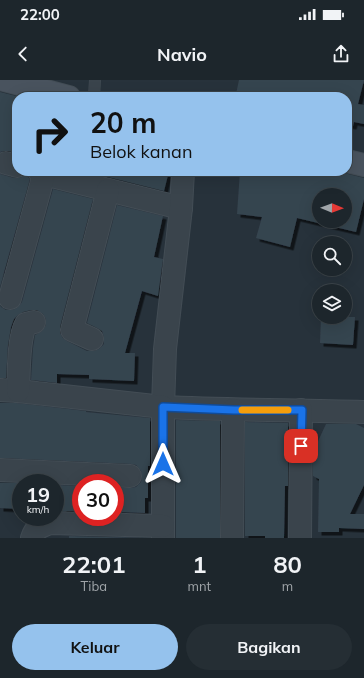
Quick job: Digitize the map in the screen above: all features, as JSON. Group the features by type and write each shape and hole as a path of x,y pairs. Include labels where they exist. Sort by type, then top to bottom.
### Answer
{"street":[{"path":"4,80 50,92"},
{"path":"352,162 364,165"},
{"path":"10,298 40,176"},
{"path":"56,176 181,208"},
{"path":"32,538 35,530 50,523 103,531 163,532 163,407 165,349 181,208 183,176"},
{"path":"92,339 72,330 108,190"},
{"path":"34,322 26,324 23,329 9,390 163,407 234,410 364,412"},
{"path":"232,538 234,410"},
{"path":"300,538 302,410"},
{"path":"0,470 130,476"}],"lane":[{"path":"94,92 95,80"}],"building":[{"path":"239,80 364,80 358,104 364,105 364,124 354,122 352,126 352,92 236,92"},
{"path":"0,92 12,95 12,152 0,152"},
{"path":"0,174 20,178 28,176 30,179 0,287"},
{"path":"352,175 364,178 364,199 356,232 339,228 352,228 352,188 312,188 312,222 297,218 290,247 256,238 262,217 237,214 240,176"},
{"path":"104,176 168,176 164,191"},
{"path":"53,189 93,199 60,327 60,333 63,338 87,351 99,349 104,344 102,331 87,323 117,205 163,216 154,257 163,259 158,296 142,291 125,353 135,353 134,381 89,379 89,375 57,374 57,383 31,380 35,335 42,331 46,325 46,319 43,314 37,310 23,312 14,319 8,345 6,378 0,378 0,305 6,310 13,310 22,302"},
{"path":"352,317 355,317 353,345 320,343 321,324 352,324"},
{"path":"0,403 17,403 86,412 150,418 150,466 148,466 148,498 145,498 145,513 124,512 124,488 136,487 141,482 141,471 136,465 0,458"},
{"path":"176,420 220,421 220,538 176,538"},
{"path":"245,422 288,423 288,486 285,486 284,538 245,536"},
{"path":"326,424 356,424 364,428 364,485 350,514 364,514 364,529 339,528 339,532 318,532 319,479 313,476 313,452"},
{"path":"0,483 12,483 12,509 0,508"},
{"path":"64,485 72,486 72,511 64,511"},
{"path":"69,536 144,538 69,538"}],"slow traffic":[{"path":"242,410 288,410"}],"route":[{"path":"163,464 163,407 234,410 302,410 301,446"}]}
